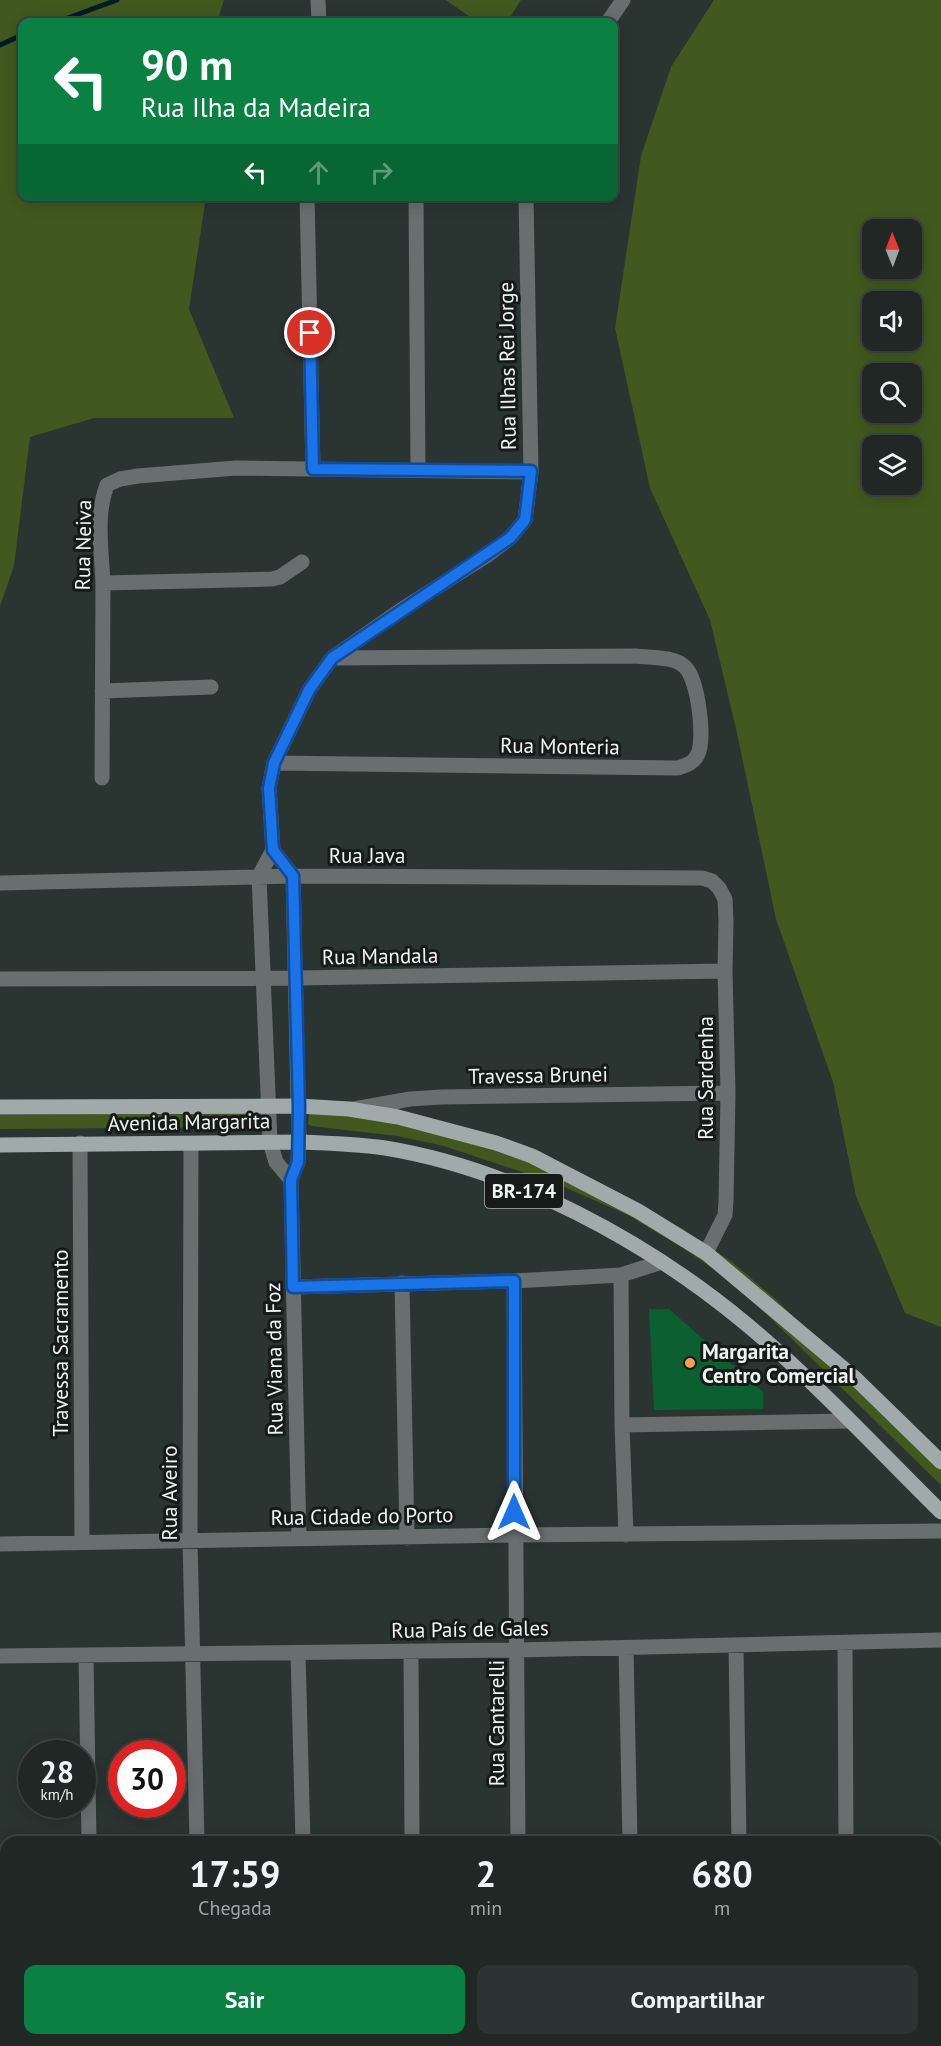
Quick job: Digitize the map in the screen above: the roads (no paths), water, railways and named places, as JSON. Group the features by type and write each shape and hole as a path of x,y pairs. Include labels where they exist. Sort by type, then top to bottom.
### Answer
{"main road":[{"name":"Avenida Margarita","path":"0,1107 299,1106 349,1109 398,1117 496,1143 532,1156 638,1211 706,1252 856,1378 941,1462"},
{"name":"Avenida Margarita","path":"0,1145 299,1142 384,1148 417,1155 496,1179 560,1206 662,1262 712,1297 747,1325 849,1420 941,1512"}],"street":[{"path":"318,0 319,18"},
{"path":"611,18 623,0"},
{"path":"308,201 313,469 531,471"},
{"path":"416,201 418,469"},
{"name":"Rua Ilhas Rei Jorge","path":"273,850 269,788 274,763 309,690 332,658 510,538 525,520 531,471 526,201"},
{"name":"Rua Neiva","path":"102,778 103,583 100,517 101,499 107,485 120,479 138,476 236,468 313,469"},
{"path":"103,583 272,579 302,562"},
{"name":"Rua Monteria","path":"274,763 678,768 690,764 698,755 701,744 692,675 684,665 672,660 636,656 332,658"},
{"path":"102,691 211,687"},
{"path":"291,1180 276,1162 270,1142 259,876 273,850 293,876 299,1142"},
{"name":"Rua Java","path":"0,883 259,876 702,878 719,888 724,899"},
{"name":"Rua Sardenha","path":"706,1252 725,1215 728,1093 724,899"},
{"name":"Rua Mandala","path":"0,978 296,978 725,971"},
{"name":"Travessa Brunei","path":"349,1109 442,1097 728,1093"},
{"name":"Rua Viana da Foz","path":"299,1142 298,1162 291,1180 299,1538"},
{"name":"Travessa Sacramento","path":"80,1143 82,1542"},
{"name":"Rua Aveiro","path":"191,1143 190,1540 197,1836"},
{"path":"293,1287 514,1281 621,1275 662,1262"},
{"path":"621,1275 622,1425 626,1535"},
{"name":"Rua Cantarelli","path":"514,1281 514,1535 518,1836"},
{"path":"402,1283 407,1538"},
{"path":"622,1425 849,1420"},
{"name":"Rua Cidade do Porto","path":"0,1544 514,1535 941,1531"},
{"name":"Rua País de Gales","path":"0,1656 517,1650 941,1640"},
{"path":"845,1642 846,1836"},
{"path":"736,1646 739,1836"},
{"path":"627,1648 630,1836"},
{"path":"411,1651 412,1836"},
{"path":"298,1653 303,1836"},
{"path":"86,1655 89,1836"}],"waterway":[{"path":"68,18 117,0"},
{"path":"0,45 18,37"}],"place":[{"name":"Margarita Centro Comercial","path":"690,1363"}]}
